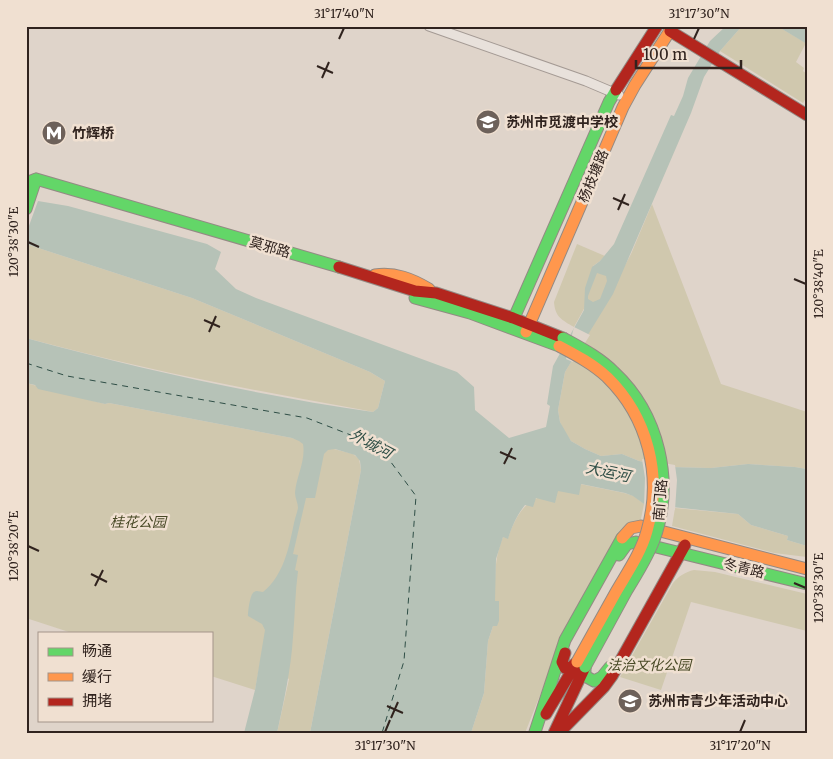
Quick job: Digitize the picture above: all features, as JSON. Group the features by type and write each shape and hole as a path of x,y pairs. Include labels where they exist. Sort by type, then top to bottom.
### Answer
{"main road":[{"name":"杨枝塘路","path":"512,322 614,93 657,26"},
{"name":"杨枝塘路","path":"527,328 627,99 672,29"},
{"path":"672,29 717,61 807,115"},
{"path":"28,204 31,183"},
{"name":"莫邪路","path":"31,183 415,298 512,322"},
{"name":"莫邪路","path":"31,183 370,276 380,274 399,276 436,293 512,322"},
{"name":"南门路","path":"512,322 561,342 582,347 608,365 623,379 636,396 655,433 663,474 661,511 651,546 581,665 535,732"},
{"name":"冬青路","path":"535,732 565,640 626,532 633,527 641,526 807,569"},
{"path":"570,733 612,676 686,537"},
{"name":"冬青路","path":"581,665 568,668 563,666 562,661 623,548 629,542 678,552 807,584"},
{"path":"581,665 585,676 592,680 598,680 606,673 678,552"},
{"name":"南门路","path":"554,733 581,665"},
{"path":"559,733 604,687"}],"street":[{"path":"429,26 586,82 627,99"}],"green space":[{"path":"742,26 777,26 806,43 796,62 804,68 803,71 807,74 807,97 803,103 720,51"},
{"path":"652,204 721,384 807,412 807,469 748,464 711,468 670,467 639,461 622,454 601,456 571,441 564,431 558,410 565,372 588,334 631,254"},
{"path":"26,244 192,298 370,372 385,381 378,408 373,412 233,386 109,359 26,338"},
{"path":"577,244 605,256 593,266 614,279 599,308 585,307 574,327 560,317 554,302"},
{"name":"桂花公园","path":"26,383 105,404 109,403 292,438 353,454 359,459 361,470 310,733 277,733 289,679 260,663 255,690 212,676 212,632 69,632 26,618"},
{"path":"580,484 634,496 644,504 640,524 634,522 554,660 525,733 471,733 484,693 488,641 493,626 499,621 499,601 495,601 495,577 498,553 503,537 508,538 520,513 535,499"},
{"path":"675,508 738,514 751,525 788,536 787,540 807,546 807,557 774,553 672,526"},
{"name":"法治文化公园","path":"694,570 715,572 807,594 807,631 691,602 661,690 620,677 673,583 682,575"}],"water":[{"path":"726,26 742,26 720,51 704,77 691,113 613,294 565,372 558,410 560,422 571,441 601,456 622,454 639,461 670,467 711,468 748,464 807,469 807,546 787,540 788,536 751,525 738,514 644,504 625,493 581,484 579,495 558,491 555,503 536,498 533,507 525,505 522,509 508,539 503,537 496,559 495,601 499,601 499,621 497,626 493,626 488,641 484,693 471,733 310,733 361,470 360,461 355,455 335,449 328,450 324,454 315,498 306,498 293,554 298,555 295,570 298,571 292,649 277,733 244,733 255,690 265,630 262,624 248,616 251,596 257,591 263,592 281,569 298,508 295,493 303,457 303,444 292,438 109,403 105,404 38,389 35,385 26,383 26,338 198,380 285,398 373,412 378,408 385,381 370,372 192,298 26,244 26,199 68,206 207,244 221,252 215,269 236,289 457,372 474,387 475,410 509,438 546,427 550,406 547,404 553,366 584,310 585,288 592,267 600,261 614,244 671,115 674,116 683,96 688,78 710,41","holes":["597,273 606,276 607,281 600,299 593,302 588,299"]},
{"path":"777,26 804,28 807,30 807,44"}],"pier":[{"path":"26,198 38,201 26,234"},
{"path":"574,327 590,335 573,362 566,359"},
{"path":"642,459 675,465 677,480 675,510 644,507 645,478"}],"ferry route":[{"path":"26,363 67,376 307,418 379,446 416,496 404,661 382,733"}],"traffic: fast":[{"path":"510,327 616,90"},
{"path":"26,183 36,179 339,267"},
{"path":"26,209 36,179"},
{"path":"415,298 470,313 559,346"},
{"path":"563,338 602,362 630,389 652,428 659,450 662,472 663,495 660,518 654,540 645,560 585,667"},
{"path":"535,732 565,640 622,538"},
{"path":"619,555 627,544 636,542 807,584"},
{"path":"585,667 585,676 594,681 602,677 610,667"}],"traffic: slow":[{"path":"526,332 623,107 673,26"},
{"path":"375,275 403,277 429,289"},
{"path":"559,346 596,368 621,393 633,410 642,429 652,469 652,510 641,547 577,662"},
{"path":"622,538 631,528 641,526 807,569"}],"traffic: jam":[{"path":"616,90 657,26"},
{"path":"670,31 807,115"},
{"path":"339,267 415,291 436,293 513,318 563,338"},
{"path":"559,733 604,687 612,676 685,545"},
{"path":"565,653 562,662 565,668 570,668 577,662"},
{"path":"546,714 577,662"},
{"path":"554,733 585,667"}],"place":[{"name":"苏州市觅渡中学校","path":"488,122"},
{"name":"竹辉桥","path":"54,133"},
{"name":"苏州市青少年活动中心","path":"630,701"}],"water label":[{"name":"外城河","path":"371,444"},
{"name":"大运河","path":"608,472"}]}
